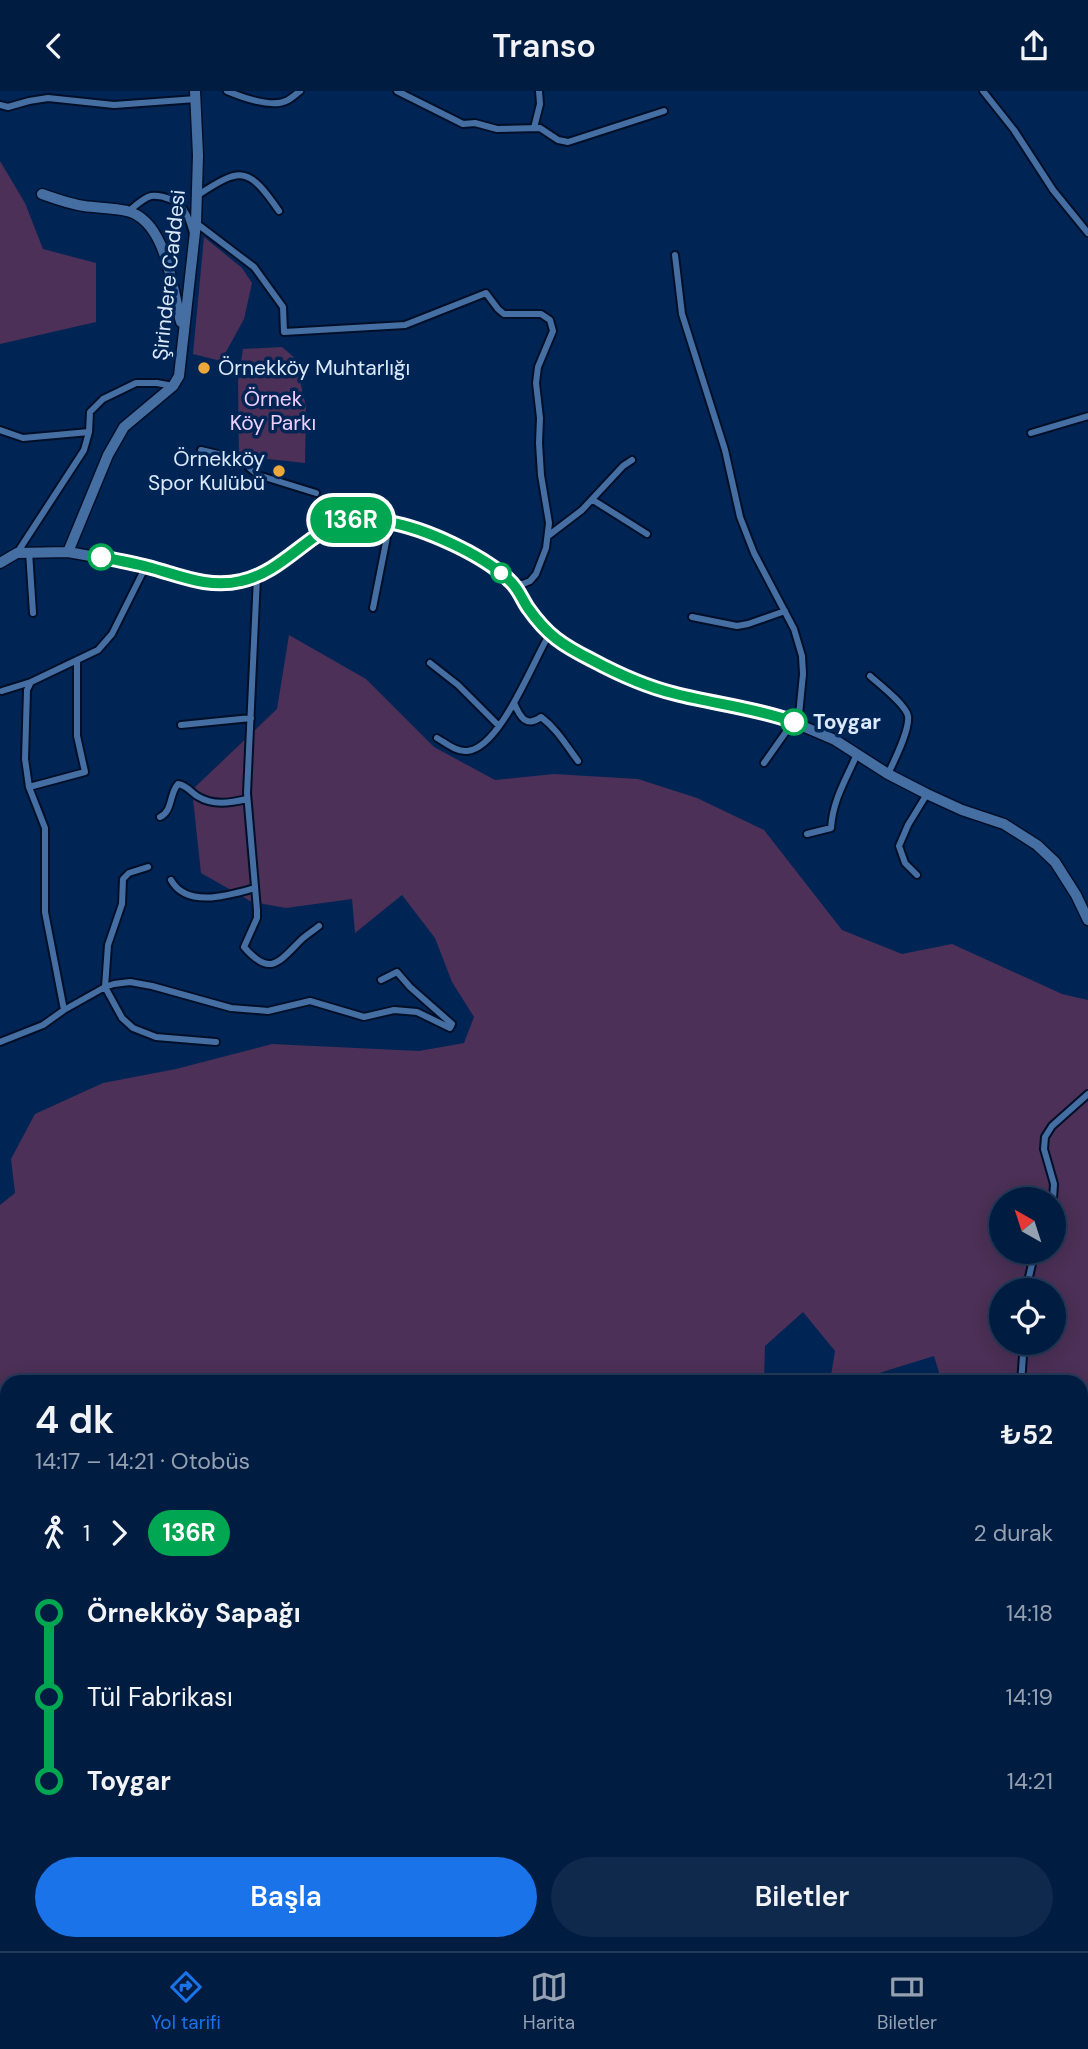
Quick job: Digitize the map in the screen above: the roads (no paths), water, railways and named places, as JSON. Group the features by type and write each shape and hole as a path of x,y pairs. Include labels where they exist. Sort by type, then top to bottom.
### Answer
{"main road":[{"name":"Şirindere Caddesi","path":"68,552 108,455 124,426 173,386 179,376 198,195 196,95"},
{"path":"43,194 62,201 128,212 147,223 170,266 174,297 183,329"},
{"path":"0,563 17,553 68,552 146,566 209,583 231,583 270,571 335,525 358,519 390,522 417,529 494,566 513,583 527,607 549,635 593,661 673,694 763,712 796,723 835,740 888,774 927,794 962,810 1004,824 1037,845 1055,862 1088,920"}],"street":[{"path":"227,91 271,103 285,102 300,91"},
{"path":"397,91 463,124 475,123 497,129 540,128 558,140 568,142 664,111"},
{"path":"534,128 540,104 539,91"},
{"path":"984,91 1014,130 1053,190 1088,233"},
{"path":"0,105 8,107 29,100 48,98 114,105 196,95"},
{"path":"198,195 222,179 234,174 241,175 257,183 279,211"},
{"path":"128,212 151,196 166,198 182,206 194,238"},
{"path":"196,223 254,267 283,307 284,332 405,325 486,293 504,314 541,314 550,320 552,331 538,367 536,383 541,475 549,523 548,536 536,575 523,584 513,583"},
{"path":"675,255 682,314 722,438 740,517 754,554 794,629 802,656 803,674 796,723 764,763"},
{"path":"17,553 84,450 89,432 90,412 103,399 136,383 173,386"},
{"path":"1031,433 1088,416"},
{"path":"0,430 23,438 89,432"},
{"path":"201,450 239,459 258,475 316,492"},
{"path":"548,536 593,500 623,466 632,460"},
{"path":"593,500 647,534"},
{"path":"373,608 390,522"},
{"path":"29,552 33,613"},
{"path":"2,691 31,682 98,650 113,634 146,566"},
{"path":"257,577 247,799 257,918 244,947 261,963 274,964 282,960 303,937 319,926"},
{"path":"692,617 737,626 785,611"},
{"path":"438,738 456,749 466,751 488,740 514,703 549,635"},
{"path":"29,787 85,772 77,736 77,660"},
{"path":"430,663 458,685 499,726"},
{"path":"870,676 894,698 908,718 901,745 888,774"},
{"path":"31,682 27,690 25,759 29,787 45,828 45,912 64,1010"},
{"path":"514,703 525,721 536,721 541,717 547,721 560,734 578,761"},
{"path":"181,725 251,718"},
{"path":"807,834 831,828 835,801 857,754"},
{"path":"160,817 168,811 174,788 178,784 214,803 247,799"},
{"path":"916,875 905,863 899,846 927,794"},
{"path":"148,867 129,873 124,879 122,904 108,945 105,987 122,1018 133,1028 156,1037 216,1042"},
{"path":"171,880 174,886 195,897 227,896 255,888"},
{"path":"0,1042 43,1025 105,987 114,983 130,982 231,1008 268,1011 310,1001 364,1017 394,1010 417,1012 450,1028 452,1024 397,972 381,980"},
{"path":"1054,1187 1044,1149 1045,1137 1052,1126 1088,1094"},
{"path":"1022,1375 1023,1355"}],"place":[{"name":"Örnekköy Muhtarlığı","path":"204,368"},
{"name":"Örnekköy Spor Kulübü","path":"279,471"},
{"name":"Toygar","path":"794,722"}],"park label":[{"name":"Örnek Köy Parkı","path":"273,411"}]}
